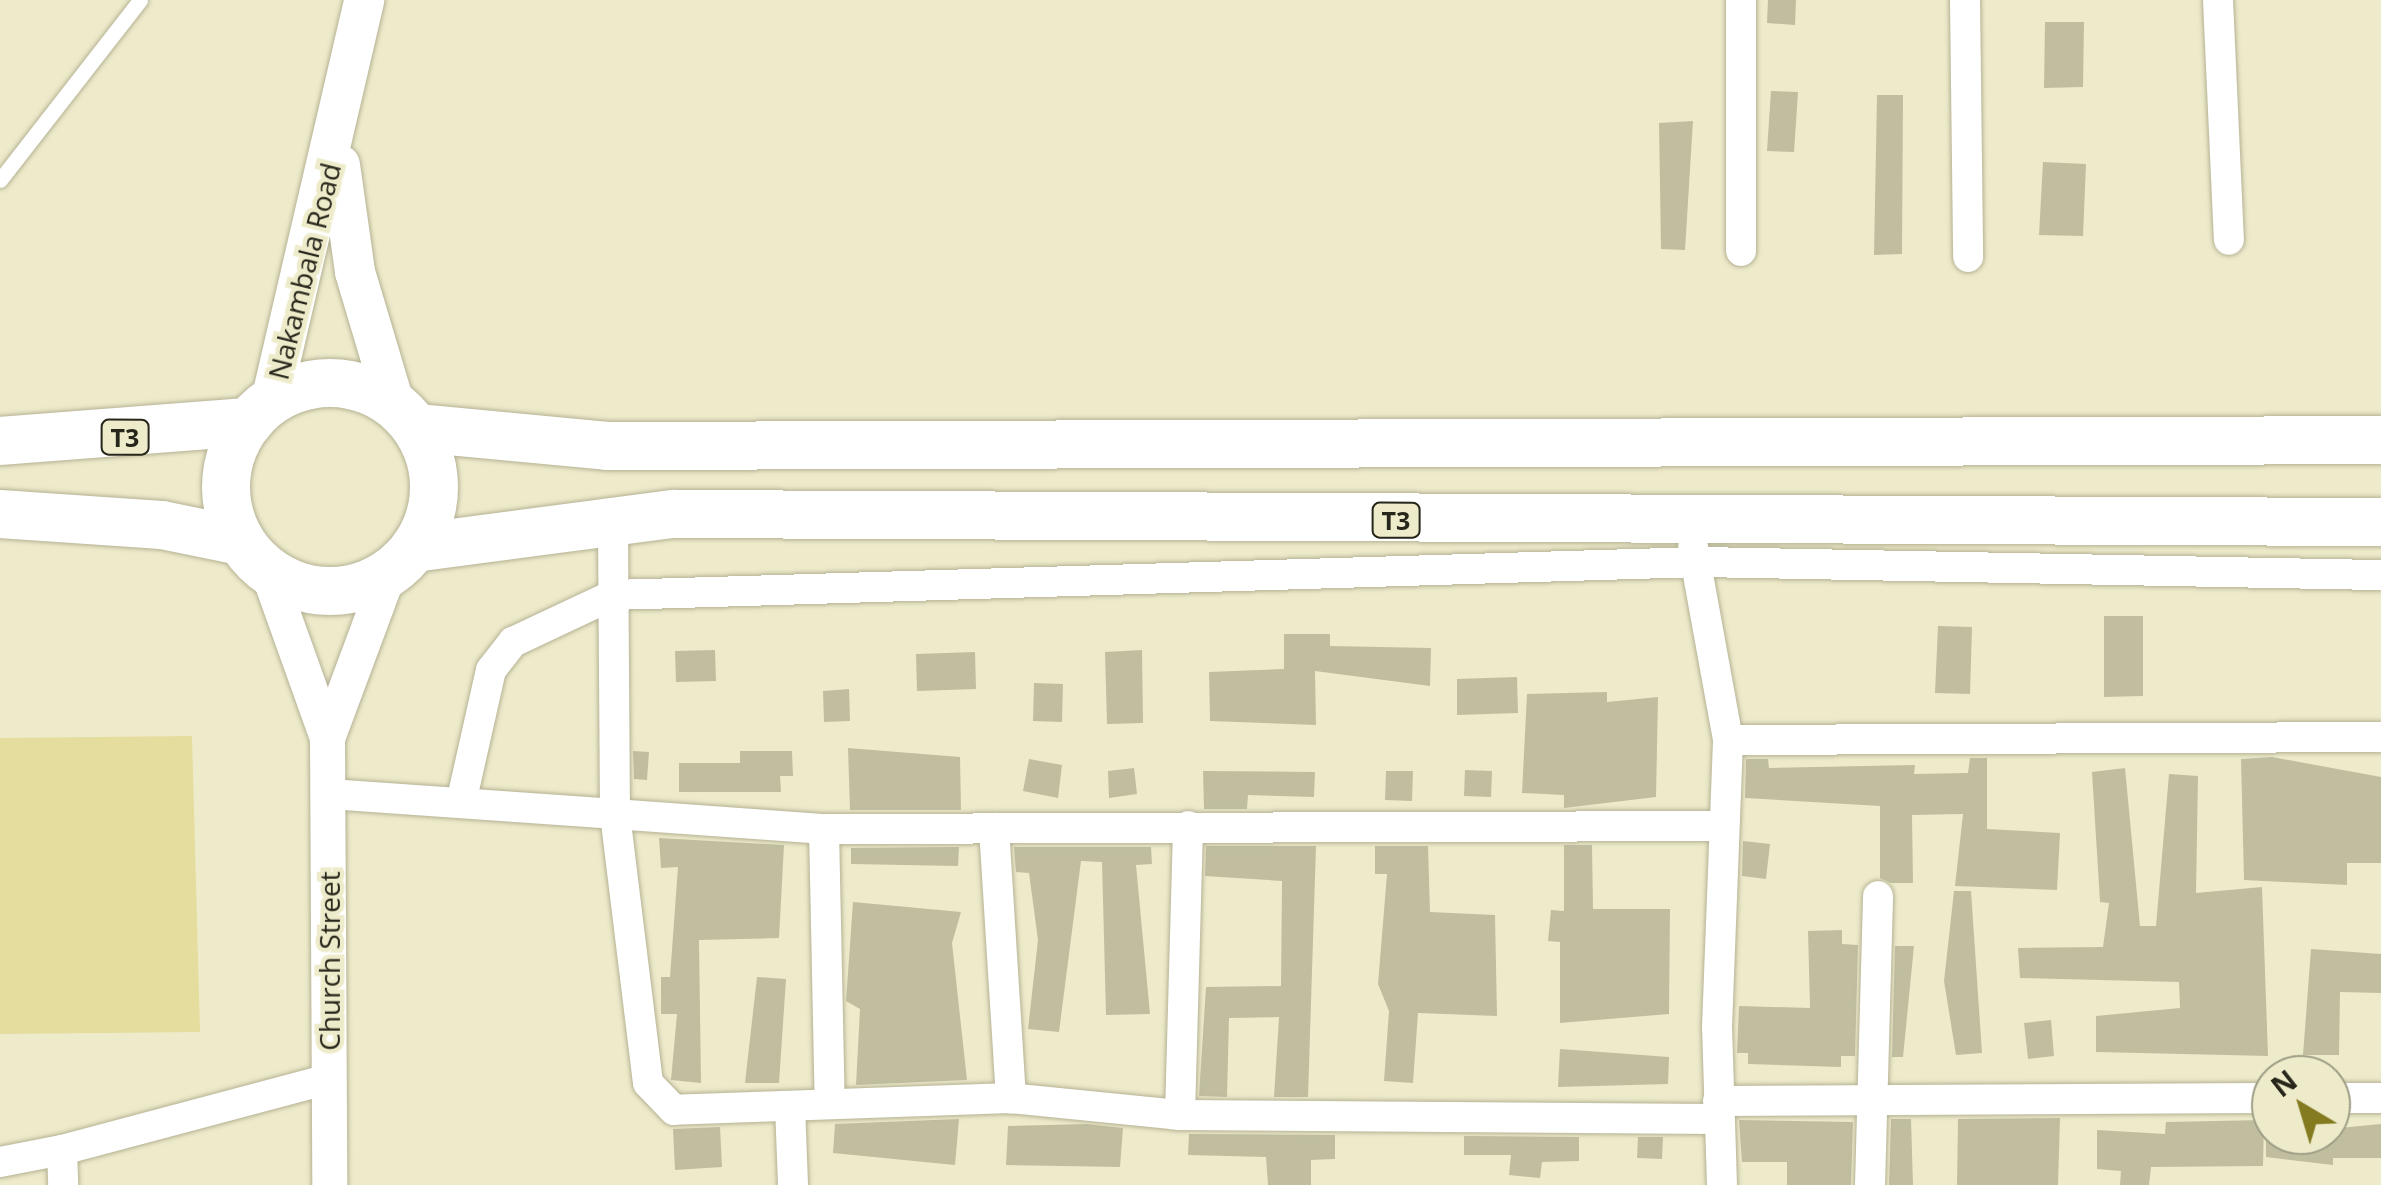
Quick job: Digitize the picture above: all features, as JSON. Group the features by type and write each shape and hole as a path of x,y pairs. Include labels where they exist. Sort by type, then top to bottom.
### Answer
{"highway":[{"path":"254,556 226,480 260,411 332,383 405,416 607,446 2381,440"},
{"name":"T3","path":"0,441 260,411"},
{"path":"0,514 128,522 254,556 326,591 401,561 434,488 405,416"},
{"name":"T3","path":"401,561 613,518 1691,542 2381,522"}],"main road":[{"name":"Nakambala Road","path":"260,411 337,141 364,0"},
{"name":"Nakambala Road","path":"337,141 354,272 405,416"}],"street":[{"path":"1740,0 1741,251"},
{"path":"1965,0 1968,257"},
{"path":"2218,0 2229,240"},
{"path":"613,518 616,814 658,1100 697,1114 790,1106 1011,1098 1180,1115 1718,1110 1868,1100 2251,1098"},
{"path":"1691,542 1728,740 1718,1110 1722,1185"},
{"path":"460,803 491,670 513,642 613,595 1691,542 2381,575"},
{"path":"254,556 327,738"},
{"path":"327,738 401,561"},
{"path":"1728,740 2381,737"},
{"name":"Church Street","path":"327,738 329,1185"},
{"path":"330,794 824,829 1723,826"},
{"path":"1180,1115 1188,826"},
{"path":"994,828 1011,1098"},
{"path":"824,829 830,1104"},
{"path":"1870,1185 1868,1100 1878,896"},
{"path":"0,1162 62,1150 329,1079"},
{"path":"2351,1098 2381,1098"},
{"path":"790,1106 792,1185"},
{"path":"62,1150 63,1185"}],"lane":[{"path":"0,180 140,0"}],"shaded area":[{"path":"192,736 200,1032 0,1034 0,738"}],"building":[{"path":"1768,0 1796,0 1795,25 1767,23"},
{"path":"2045,22 2084,22 2083,87 2044,88"},
{"path":"1771,91 1798,92 1794,152 1767,151"},
{"path":"1877,95 1903,95 1902,254 1874,255"},
{"path":"1693,121 1685,250 1661,249 1659,123"},
{"path":"2043,162 2086,164 2083,236 2039,235"},
{"path":"2104,616 2143,616 2143,696 2104,697"},
{"path":"1938,626 1972,627 1970,694 1935,693"},
{"path":"1284,634 1330,634 1330,646 1431,648 1430,686 1315,671 1316,725 1210,721 1209,672 1284,669"},
{"path":"715,650 716,681 676,682 675,651"},
{"path":"1142,650 1143,723 1107,724 1105,652"},
{"path":"975,652 976,689 917,691 916,654"},
{"path":"1517,677 1518,713 1457,715 1457,679"},
{"path":"1034,683 1063,684 1062,722 1033,721"},
{"path":"849,689 850,721 824,722 823,691"},
{"path":"1607,692 1607,702 1658,697 1656,797 1564,808 1564,795 1522,793 1527,694"},
{"path":"848,748 960,757 961,810 850,810"},
{"path":"633,751 649,752 647,780 634,779"},
{"path":"740,751 792,751 793,776 780,776 781,792 679,792 679,763 740,763"},
{"path":"2272,757 2381,777 2381,863 2347,863 2347,885 2244,880 2241,759"},
{"path":"1970,758 1987,758 1987,829 2060,833 2057,890 1955,886 1963,814 1912,815 1913,883 1891,883 1880,878 1880,806 1745,798 1746,759 1768,759 1769,768 1915,765 1914,774 1968,773"},
{"path":"1029,759 1062,765 1058,798 1023,791"},
{"path":"1134,768 1137,794 1109,798 1108,771"},
{"path":"2125,768 2140,926 2156,926 2169,774 2198,776 2196,893 2262,887 2268,1055 2096,1052 2096,1016 2180,1008 2179,982 2020,978 2018,948 2103,947 2109,903 2100,902 2092,772"},
{"path":"1465,770 1492,771 1491,797 1464,796"},
{"path":"1203,771 1315,772 1314,797 1248,795 1247,809 1204,809"},
{"path":"1386,771 1413,771 1412,801 1385,800"},
{"path":"659,838 784,845 779,938 699,940 701,1083 671,1080 677,1014 661,1014 661,977 670,977 678,867 661,868"},
{"path":"1743,841 1770,844 1766,879 1742,876"},
{"path":"1564,845 1592,845 1593,909 1670,909 1669,1014 1560,1023 1560,942 1548,941 1551,910 1564,911"},
{"path":"1206,846 1316,846 1308,1097 1274,1097 1279,1017 1229,1018 1227,1097 1199,1096 1206,987 1281,986 1282,881 1205,876"},
{"path":"1375,846 1428,846 1430,912 1495,915 1497,1016 1418,1013 1413,1083 1384,1081 1389,1011 1378,984 1387,874 1375,874"},
{"path":"959,847 958,866 851,864 851,848"},
{"path":"1014,847 1151,847 1152,864 1136,865 1150,1014 1106,1015 1102,862 1081,861 1059,1032 1028,1029 1038,940 1029,873 1016,872"},
{"path":"1954,891 1971,891 1982,1053 1956,1055 1944,981"},
{"path":"853,902 961,912 952,943 967,1080 856,1085 860,1009 846,1001"},
{"path":"1842,930 1842,944 1858,945 1855,1056 1841,1056 1841,1067 1748,1064 1748,1053 1737,1053 1739,1006 1810,1008 1808,931"},
{"path":"1895,946 1914,946 1903,1057 1892,1057"},
{"path":"2311,949 2381,954 2381,993 2340,992 2339,1055 2303,1055"},
{"path":"757,977 786,979 779,1083 745,1083"},
{"path":"2051,1020 2054,1056 2028,1059 2024,1023"},
{"path":"1560,1049 1669,1057 1668,1084 1558,1087"},
{"path":"2060,1118 2058,1185 1957,1185 1958,1119"},
{"path":"959,1119 955,1165 833,1153 835,1124"},
{"path":"1891,1119 1911,1119 1913,1185 1889,1185"},
{"path":"1739,1120 1853,1122 1851,1185 1787,1185 1787,1162 1742,1162"},
{"path":"2251,1120 2251,1155 2263,1155 2263,1166 2151,1167 2149,1185 2120,1185 2121,1171 2097,1169 2097,1130 2165,1134 2166,1122"},
{"path":"1087,1124 1123,1128 1120,1167 1006,1165 1008,1126"},
{"path":"2381,1124 2381,1158 2333,1158 2333,1165 2266,1157 2351,1155 2351,1127"},
{"path":"720,1127 722,1167 675,1170 673,1129"},
{"path":"1189,1134 1335,1135 1335,1159 1311,1160 1311,1185 1268,1185 1266,1157 1188,1155"},
{"path":"1464,1136 1579,1137 1579,1161 1542,1162 1540,1178 1509,1175 1511,1155 1464,1155"},
{"path":"1638,1137 1663,1137 1662,1159 1637,1158"}]}
